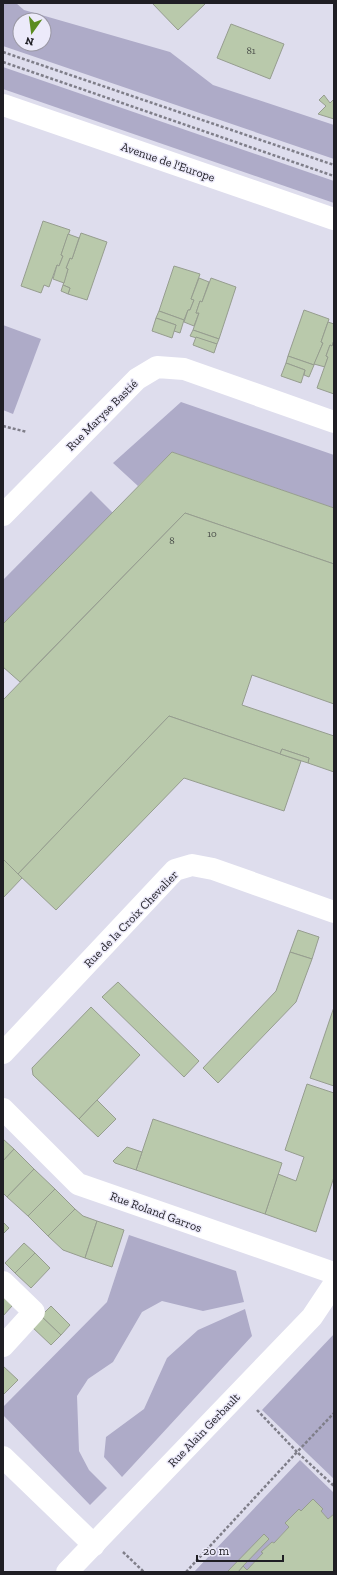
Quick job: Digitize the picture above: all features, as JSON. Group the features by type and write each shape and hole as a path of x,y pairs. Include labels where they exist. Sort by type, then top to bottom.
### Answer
{"street":[{"name":"Avenue de l'Europe","path":"3,105 334,219"},
{"name":"Rue Maryse Bastié","path":"3,515 137,379 158,367 184,369 334,422"},
{"name":"Rue de la Croix Chevalier","path":"3,1053 175,870 192,865 212,869 334,912"},
{"name":"Rue Roland Garros","path":"3,1110 78,1184 334,1273"},
{"path":"3,1282 34,1312 3,1346"},
{"name":"Rue Alain Gerbault","path":"67,1572 312,1317 334,1284"},
{"path":"3,1457 94,1545"}],"path":[{"path":"3,52 334,165"},
{"path":"3,62 334,176"},
{"path":"3,426 27,432"},
{"path":"254,1407 297,1452 334,1486"},
{"path":"186,1572 334,1413"},
{"path":"118,1547 144,1572"}],"shaded area":[{"path":"3,3 16,3 24,10 31,12 12,12 12,49 3,46"},
{"path":"52,18 170,52 213,85 334,125 334,159 21,52 52,52"},
{"path":"3,67 334,181 334,203 3,89"},
{"path":"3,325 41,339 13,414 3,410"},
{"path":"181,402 334,455 334,508 172,452 138,486 113,463"},
{"path":"91,491 113,513 3,624 3,580"},
{"path":"129,1235 236,1271 244,1302 203,1311 162,1301 142,1312 113,1362 88,1379 77,1396 79,1451 89,1470 107,1488 90,1505 3,1415 3,1407 107,1302"},
{"path":"245,1309 252,1336 122,1477 104,1457 106,1437 144,1409 167,1358 198,1330"},
{"path":"334,1334 334,1479 262,1410"},
{"path":"300,1460 334,1493 334,1514 328,1519 321,1511 323,1509 313,1499 301,1511 298,1510 285,1523 289,1527 274,1543 272,1542 262,1552 263,1553 247,1570 243,1566 238,1572 194,1572"}],"building":[{"path":"152,3 206,3 178,30"},
{"path":"231,24 284,44 270,79 217,58"},
{"path":"324,95 330,103 334,99 334,119 318,114 326,106 319,100"},
{"path":"43,221 70,230 61,255 63,256 59,266 57,265 49,287 44,285 41,293 21,286"},
{"path":"81,233 107,242 87,300 68,294 70,288 63,285 68,269 66,268 70,258 72,259"},
{"path":"68,234 79,238 72,259 70,258 66,268 68,269 64,283 53,279 57,265 59,266 63,256 61,255"},
{"path":"174,266 200,274 191,299 194,300 184,320 159,311"},
{"path":"199,278 209,282 202,302 200,301 196,313 199,313 194,326 184,322 188,310 190,310 194,300 191,299"},
{"path":"211,278 236,287 219,339 193,330 199,313 196,313 200,301 202,302"},
{"path":"63,285 70,288 68,294 61,291"},
{"path":"304,310 329,319 321,342 323,343 314,365 288,356"},
{"path":"159,311 184,320 180,333 174,331 176,325 156,318"},
{"path":"156,318 176,325 172,338 152,331"},
{"path":"328,322 334,324 334,340 332,346 330,345 326,356 328,357 325,367 314,364 323,343 321,342"},
{"path":"193,330 219,339 217,344 190,336"},
{"path":"196,337 217,344 214,353 193,345"},
{"path":"334,340 334,394 317,388 328,357 326,356 330,345 332,346"},
{"path":"288,356 314,365 309,377 304,375 305,370 286,363"},
{"path":"286,363 305,370 301,383 281,376"},
{"path":"172,452 334,508 334,564 185,513 20,682 3,667 3,624"},
{"path":"185,513 334,564 334,704 252,675 242,705 334,736 334,772 308,763 309,758 282,749 280,754 169,716 18,874 3,859 3,700"},
{"path":"169,716 301,761 284,811 184,778 56,910 18,874"},
{"path":"282,749 309,758 308,763 280,754"},
{"path":"3,859 22,878 3,898"},
{"path":"298,930 319,937 312,959 290,952"},
{"path":"290,952 312,959 296,1002 218,1083 203,1068 276,991"},
{"path":"118,982 199,1061 184,1077 102,997"},
{"path":"91,1007 140,1055 79,1119 33,1075 32,1068"},
{"path":"334,1007 334,1086 310,1078"},
{"path":"307,1084 334,1093 334,1177 316,1232 265,1214 278,1174 296,1181 304,1157 285,1150"},
{"path":"97,1100 116,1119 98,1137 79,1119"},
{"path":"153,1119 282,1163 265,1214 136,1170"},
{"path":"3,1139 14,1149 3,1161"},
{"path":"127,1147 142,1152 136,1170 113,1161"},
{"path":"14,1149 34,1169 7,1197 3,1193 3,1161"},
{"path":"34,1169 55,1189 28,1216 7,1197"},
{"path":"55,1189 75,1209 48,1236 28,1216"},
{"path":"75,1209 83,1216 97,1221 85,1258 63,1250 48,1236"},
{"path":"97,1221 124,1230 112,1267 85,1258"},
{"path":"3,1222 9,1228 3,1234"},
{"path":"24,1243 35,1253 15,1273 5,1263"},
{"path":"35,1253 50,1268 31,1288 15,1273"},
{"path":"3,1297 12,1306 3,1316"},
{"path":"51,1306 70,1325 61,1335 41,1316"},
{"path":"41,1316 61,1335 51,1345 31,1326"},
{"path":"3,1366 18,1380 3,1395"},
{"path":"313,1499 323,1509 321,1511 328,1519 334,1514 334,1572 238,1572 243,1566 247,1570 263,1553 261,1552 272,1542 274,1543 289,1527 285,1523 299,1509 301,1511"},
{"path":"264,1534 269,1539 238,1572 227,1572"}]}
